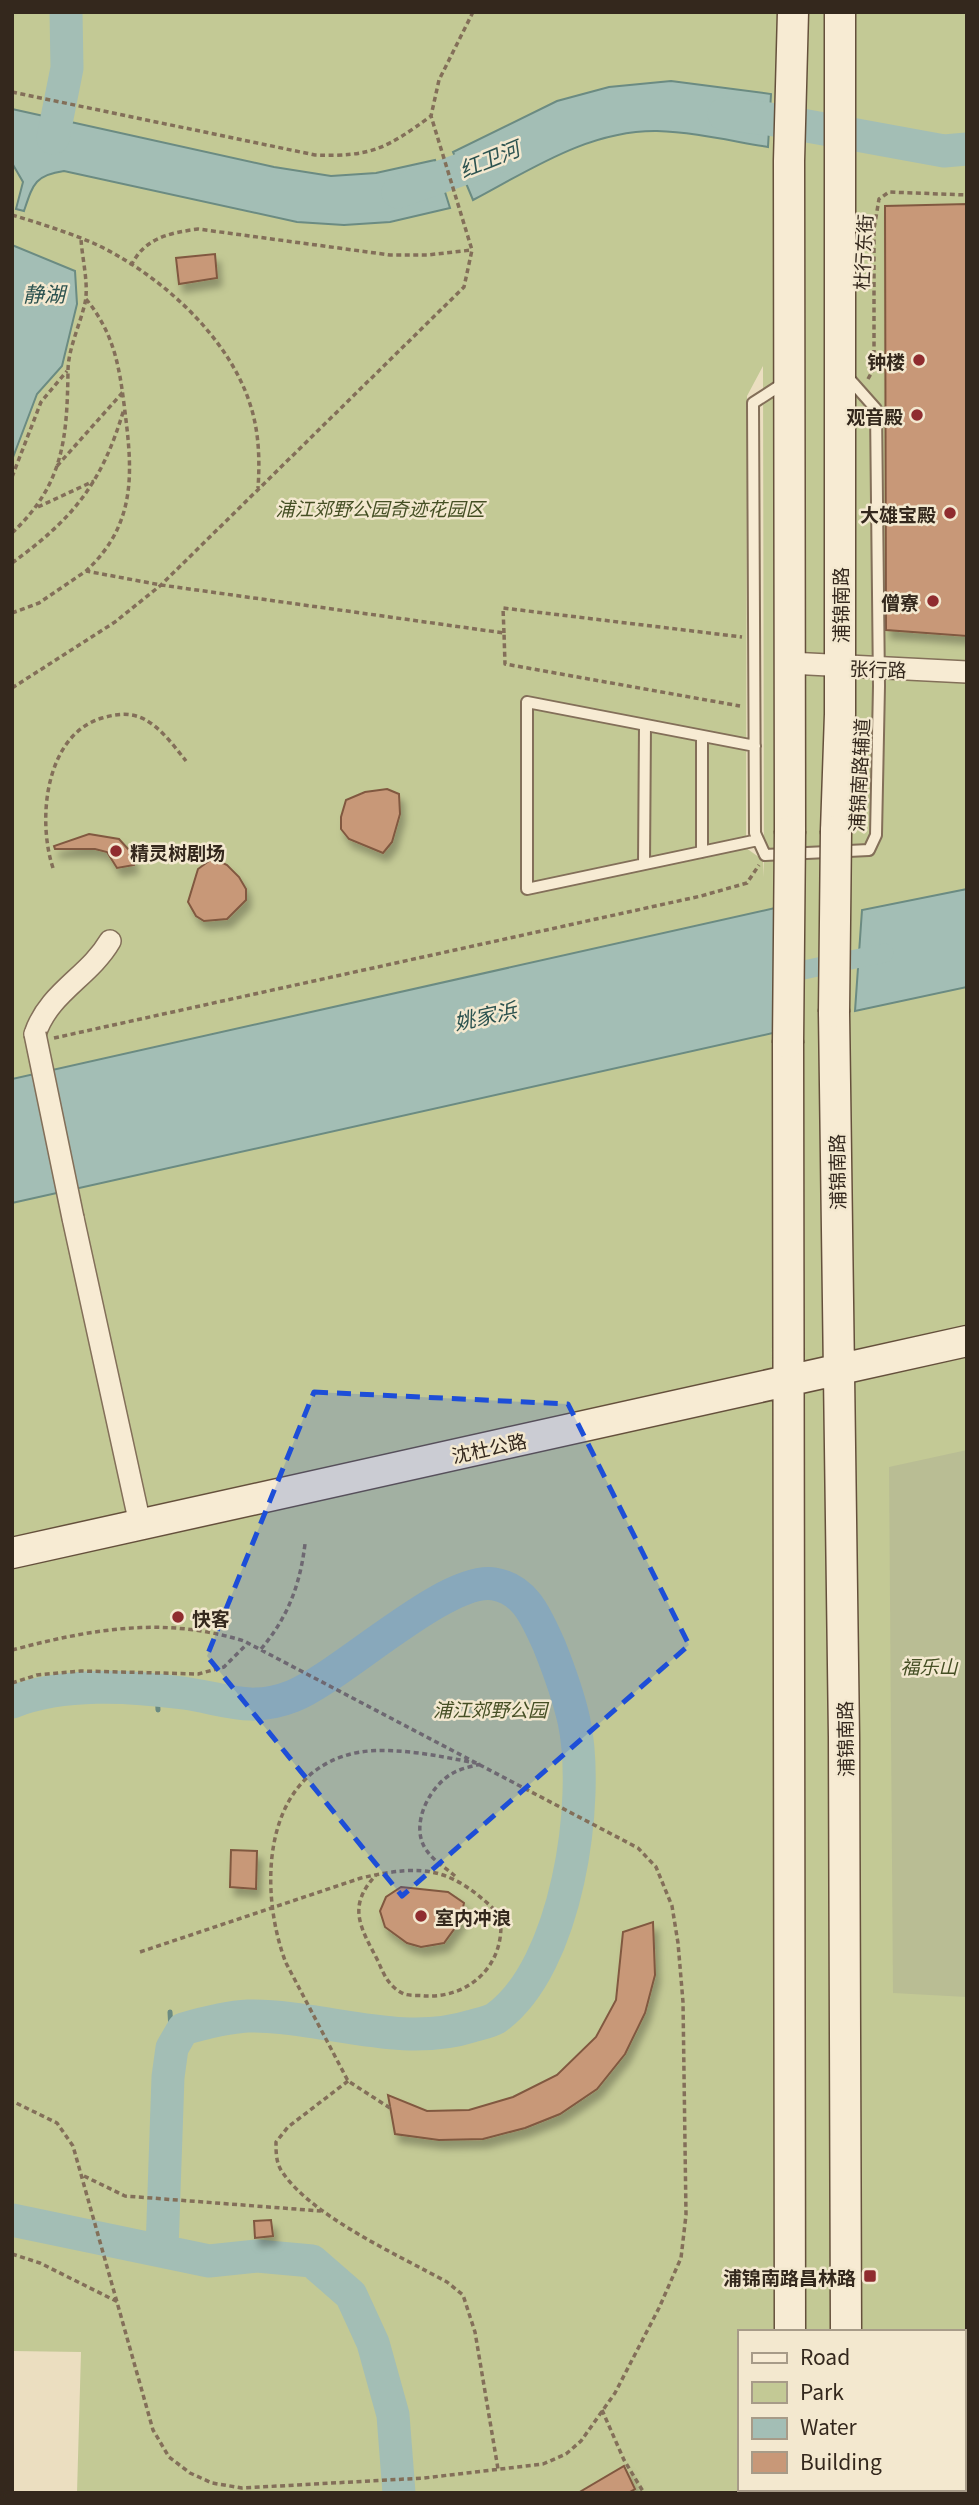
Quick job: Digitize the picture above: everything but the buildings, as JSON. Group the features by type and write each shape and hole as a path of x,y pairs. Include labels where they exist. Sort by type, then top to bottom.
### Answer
{"main road":[{"path":"790,2330 789,103 793,12"},
{"name":"浦锦南路","path":"840,12 839,667 834,1012 845,1737 846,2330"},
{"name":"沈杜公路","path":"12,1553 967,1341"}],"street":[{"name":"张行路","path":"789,663 967,672"},
{"path":"110,940 99,960 62,989 41,1015 38,1037 73,1218 140,1524"}],"lane":[{"name":"浦锦南路辅道","path":"765,855 869,850 876,835 876,409 839,366"},
{"path":"765,855 755,833 753,403 789,380"},
{"path":"755,746 527,702 527,888 758,840"},
{"path":"644,864 645,725"},
{"path":"702,736 702,852"}],"path":[{"path":"12,688 115,622 162,585 464,287 472,250 431,116 439,80 473,12"},
{"path":"12,92 280,149 339,156 365,154 391,145 431,116"},
{"name":"杜行东街","path":"862,393 874,368 874,229 879,199 889,192 967,195"},
{"path":"13,215 81,239 131,266 164,289 209,334 241,382 256,427 260,468 258,490"},
{"path":"131,266 138,250 165,236 198,229 390,255 427,255 472,250"},
{"path":"12,533 36,508 56,467 68,427 68,370 86,299 81,239"},
{"path":"12,613 39,603 99,559 112,539 129,491 131,441 118,360 100,317 86,299"},
{"path":"12,477 41,402 68,370"},
{"path":"56,467 123,392"},
{"path":"12,563 64,521 96,480 111,450 125,407"},
{"path":"36,508 96,480"},
{"path":"86,571 162,585 504,634"},
{"path":"746,707 505,664 503,608 755,638"},
{"path":"53,868 47,849 50,784 59,754 75,734 93,720 119,713 143,718 165,736 186,761"},
{"path":"38,1037 701,897 747,883 765,855"},
{"path":"261,1650 281,1625 292,1602 302,1570 305,1544"},
{"path":"12,1650 76,1633 133,1627 198,1628 248,1643 638,1848 656,1867 672,1906 682,2002 686,2215 681,2259 615,2393 581,2441 566,2454 543,2464 424,2478 242,2488 212,2483 190,2473 169,2457 153,2430 120,2303 73,2146 57,2123 12,2101"},
{"path":"12,1683 37,1675 81,1671 198,1674 225,1667 248,1643"},
{"path":"390,2108 348,2081 279,1946 272,1856 277,1822 303,1781 324,1764 345,1755 402,1752 481,1764"},
{"path":"376,1875 363,1888 358,1920 385,1978 406,1995 438,1996 459,1992 474,1983 497,1953 502,1932 500,1914 425,1850 420,1831 427,1800 453,1773 481,1764"},
{"path":"140,1952 376,1875 417,1870 458,1879"},
{"path":"348,2081 288,2127 276,2142 281,2171 297,2190 323,2211 447,2282 463,2295 475,2332 498,2469"},
{"path":"83,2176 125,2196 323,2211"},
{"path":"12,2254 40,2263 120,2303"},
{"path":"602,2410 624,2460 644,2493"}],"highlighted area":[{"path":"314,1392 568,1404 689,1645 402,1896 207,1656"}],"green space":[{"name":"浦江郊野公园","path":"12,12 967,12 967,2493 77,2493 81,2352 12,2351","holes":["763,367 764,877 763,860 746,848 747,396"]},
{"name":"福乐山","path":"967,1450 967,1997 893,1993 889,1467"}],"water":[{"path":"671,81 771,94 768,147 685,133 632,132 584,144 473,200 453,152 557,101 609,87"},
{"path":"12,109 274,167 331,176 376,173 435,160 450,208 390,222 344,225 297,222 64,171 47,175 36,182 24,211 16,209 23,182 12,163"},
{"name":"静湖","path":"12,245 75,271 77,304 62,366 37,394 12,460"},
{"path":"967,889 967,987 855,1011 862,910"},
{"path":"775,908 773,1033 12,1203 12,1079"}],"waterway":[{"path":"53,138 67,68 66,12"},
{"name":"红卫河","path":"724,114 769,119 944,151 967,149"},
{"name":"红卫河","path":"398,192 502,155"},
{"name":"姚家浜","path":"780,975 884,953"},
{"path":"12,1702 53,1691 97,1687 183,1693 238,1703 264,1704 278,1701 313,1685 449,1595 474,1586 494,1584 514,1592 535,1616 549,1645 569,1701 578,1755 576,1837 556,1923 541,1961 520,1994 496,2018 445,2032 389,2033 304,2020 248,2016 183,2029 172,2048 168,2077 162,2249"},
{"path":"157,1690 158,1710"},
{"path":"170,2012 172,2048"},
{"path":"12,2220 209,2261 257,2256 312,2261 351,2295 373,2343 393,2415 399,2493"}],"place":[{"name":"钟楼","path":"919,360"},
{"name":"观音殿","path":"917,415"},
{"name":"大雄宝殿","path":"950,513"},
{"name":"僧寮","path":"933,601"},
{"name":"精灵树剧场","path":"116,851"},
{"name":"快客","path":"178,1617"},
{"name":"室内冲浪","path":"421,1916"},
{"name":"浦锦南路昌林路","path":"870,2276"}],"park label":[{"name":"浦江郊野公园奇迹花园区","path":"380,507"}]}
